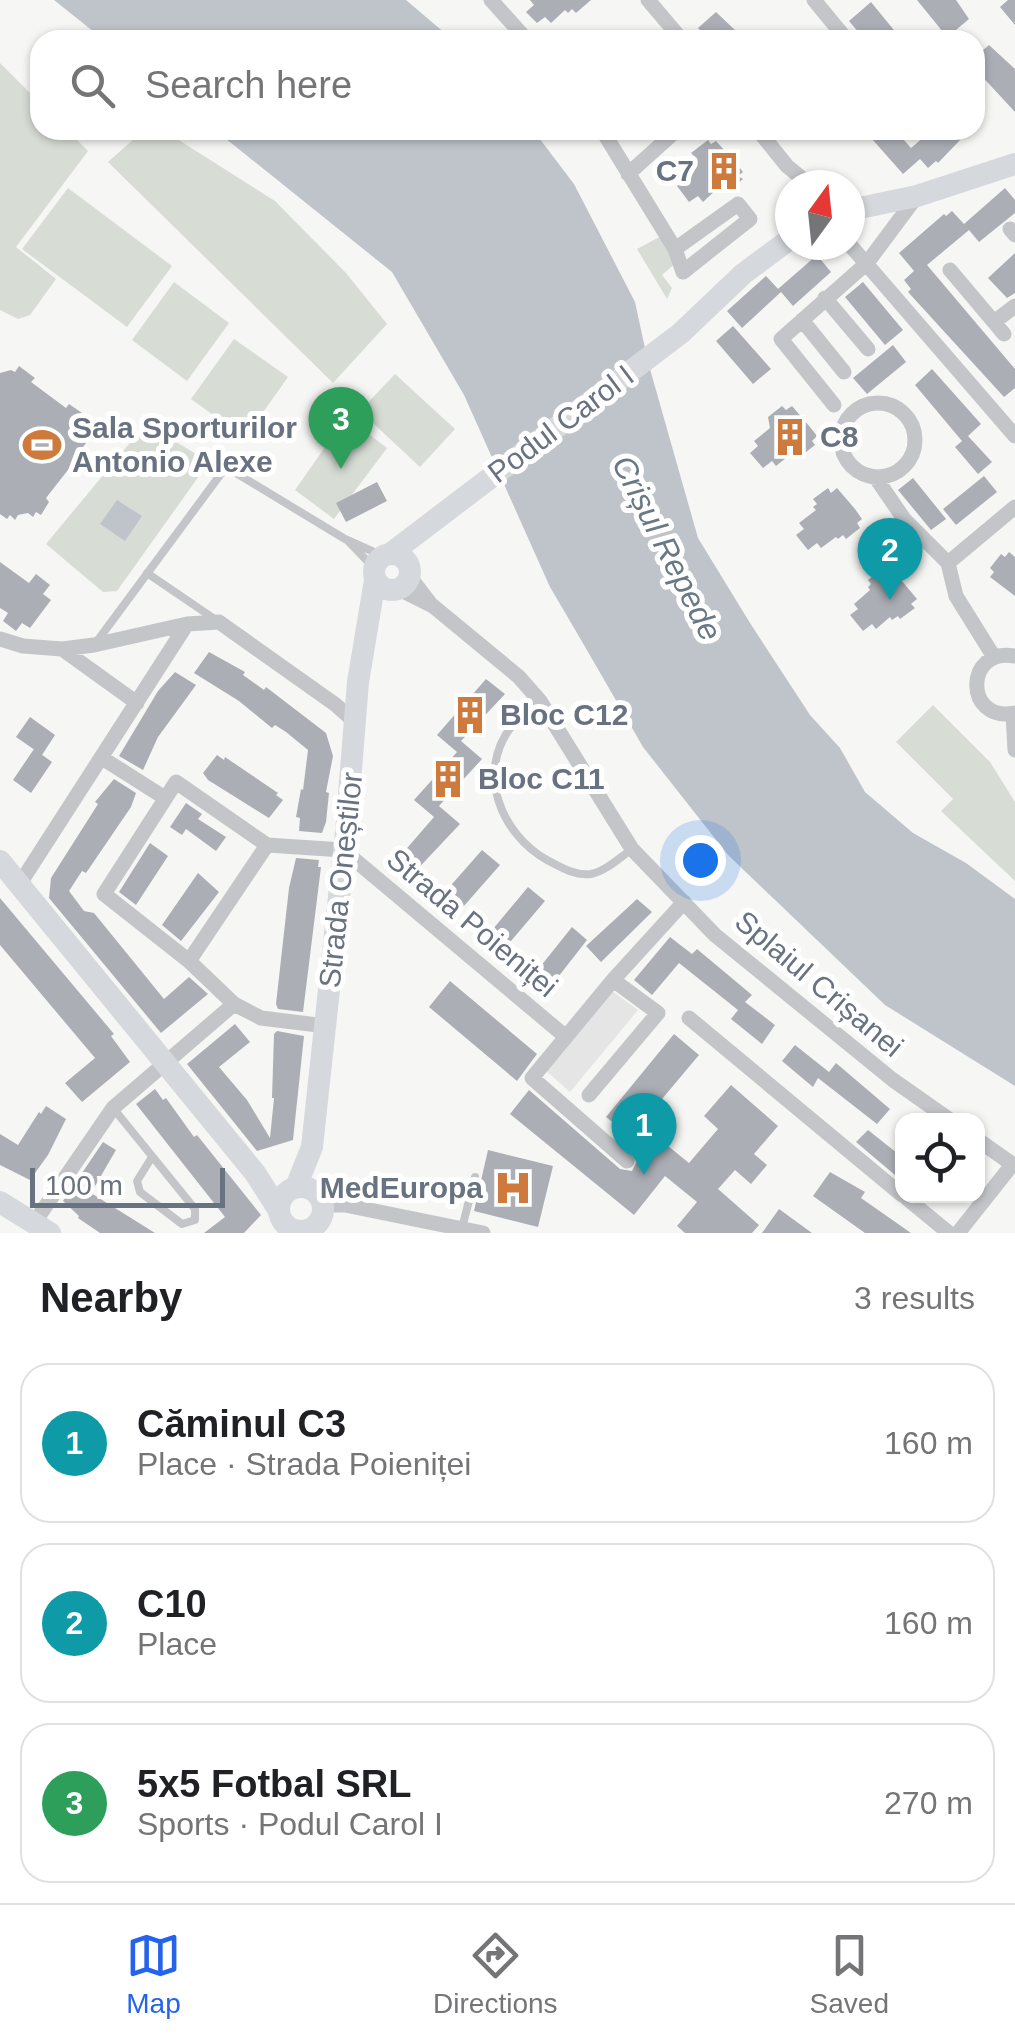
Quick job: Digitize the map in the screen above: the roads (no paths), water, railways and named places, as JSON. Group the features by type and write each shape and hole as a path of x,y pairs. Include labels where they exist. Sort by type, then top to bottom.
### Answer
{"street":[{"path":"648,0 674,30"},
{"path":"814,0 839,30"},
{"path":"495,1 520,30"},
{"path":"608,140 676,249 683,272 750,219 738,204 676,249"},
{"path":"628,174 666,140"},
{"path":"766,140 792,170"},
{"path":"865,220 1015,164"},
{"path":"787,166 789,170"},
{"path":"865,209 900,206"},
{"path":"834,405 780,339 867,263 900,206"},
{"name":"Podul Carol I","path":"433,520 681,333 743,274 775,251"},
{"path":"864,260 1015,436"},
{"path":"950,270 999,328 1015,306"},
{"path":"825,298 868,349"},
{"path":"802,320 844,372"},
{"path":"876,478 900,472 914,452 914,427 898,408 874,403 852,414 841,436 841,448 853,469 876,478 904,518 948,563 956,596 994,657"},
{"path":"948,563 1015,507"},
{"name":"Strada Oneștilor","path":"322,1202 312,1147 358,682 370,614 391,573 433,520"},
{"name":"Splaiul Crișanei","path":"391,573 519,678 540,701 632,849 715,936 892,1080 940,1113"},
{"path":"0,639 24,646 62,649 187,624 219,622 356,723"},
{"path":"19,885 187,624"},
{"path":"62,649 137,703"},
{"path":"1015,656 994,657 982,666 976,691 983,704 995,713 1014,714 1015,750"},
{"path":"102,758 166,798"},
{"path":"326,1026 261,1018 234,1004 190,961 104,894 176,782 267,845 343,850"},
{"path":"190,961 267,845"},
{"name":"Strada Poieniței","path":"343,850 566,1037"},
{"path":"0,861 255,1173 285,1223 301,1231 313,1230 322,1218 322,1202"},
{"name":"Strada Poieniței","path":"627,1161 532,1078 684,902"},
{"path":"589,1095 658,1013 613,980"},
{"path":"0,1202 42,1228 113,1108 234,1004"},
{"path":"689,1018 895,1188"},
{"path":"958,1233 1014,1165 985,1145"},
{"name":"Strada Oneștilor","path":"294,1188 312,1147"},
{"path":"255,1173 294,1188 310,1189 322,1202 483,1233"},
{"path":"285,1223 282,1198 294,1188"},
{"path":"913,1203 949,1233"}],"lane":[{"path":"94,645 226,468 346,539 391,573"},
{"path":"346,539 391,573"},
{"path":"147,573 219,622"},
{"path":"540,701 510,728 501,746 495,774 497,805 509,827 536,854 566,871 590,874 608,867 632,849"},
{"path":"113,1108 195,1209 195,1220 190,1224 182,1224 140,1192 137,1181 152,1157"},
{"path":"462,1228 474,1177"}],"water":[{"path":"54,0 406,0 441,30 92,30"},
{"name":"Crișul Repede","path":"227,140 541,140 574,184 635,302 698,538 750,623 810,715 840,748 865,792 913,833 966,863 1015,899 1015,1086 885,1005 728,855 643,747 550,587 464,395 392,272"},
{"path":"117,500 142,516 125,541 100,524"}],"place":[{"name":"C7","path":"724,171"},
{"name":"C8","path":"790,437"},
{"name":"Sala Sporturilor Antonio Alexe","path":"42,445"},
{"name":"5x5 Fotbal SRL","path":"341,469"},
{"name":"C10","path":"890,600"},
{"name":"Bloc C12","path":"470,715"},
{"name":"Bloc C11","path":"448,779"},
{"name":"Căminul C3","path":"644,1175"},
{"name":"MedEuropa","path":"513,1188"}]}
